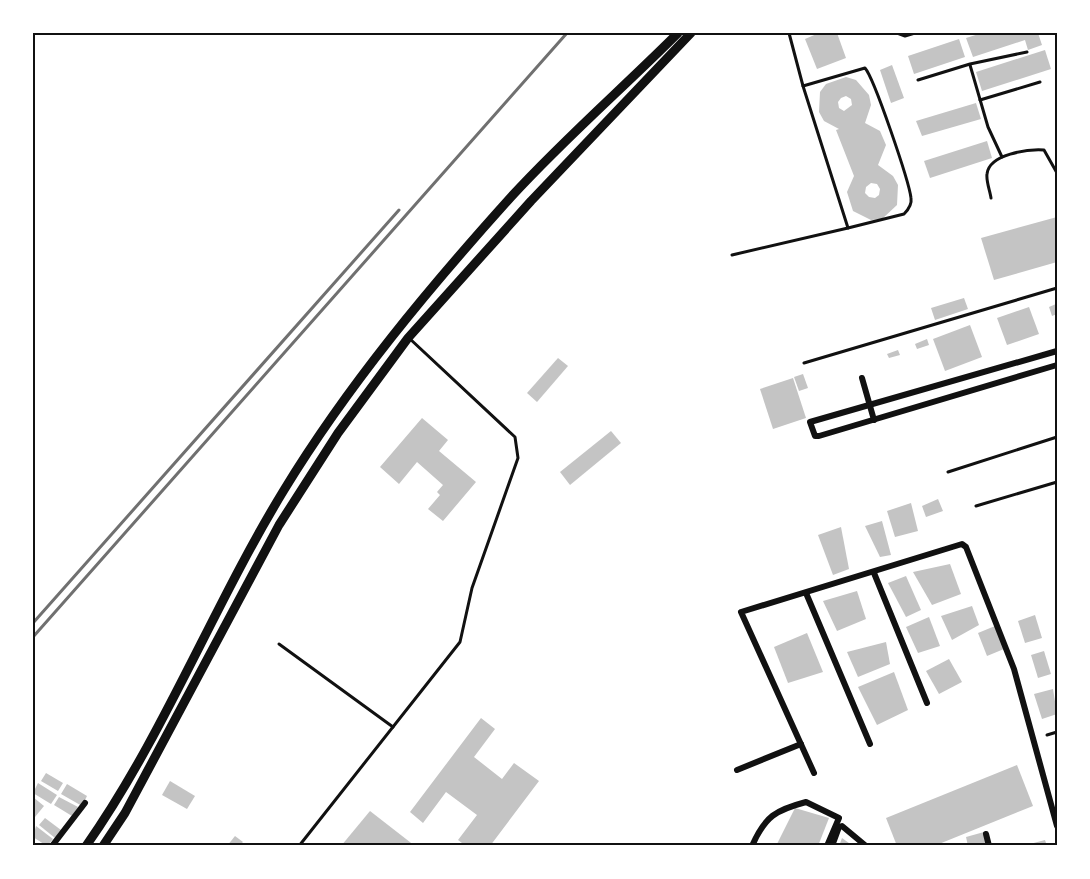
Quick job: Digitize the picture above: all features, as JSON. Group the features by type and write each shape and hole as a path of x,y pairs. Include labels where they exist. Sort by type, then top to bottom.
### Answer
{"main road":[{"path":"86,846 132,772 283,492 321,432 415,311 512,196 678,33"},
{"path":"103,846 124,813 279,525 314,467 408,338 579,150 691,33"},
{"path":"570,140 579,150"},
{"path":"132,772 142,777"}],"street":[{"path":"1057,351 810,422 817,436 1057,365"},
{"path":"862,378 874,420"},
{"path":"931,387 935,401"},
{"path":"814,773 741,612 874,573 959,544 966,547 1014,669 1057,826"},
{"path":"874,573 927,703"},
{"path":"806,593 870,744"},
{"path":"737,770 801,744"},
{"path":"752,846 761,824 782,808 806,802 839,818 827,846"},
{"path":"52,846 85,803"},
{"path":"832,846 839,827 842,826 866,846"},
{"path":"986,834 989,846"}],"lane":[{"path":"789,33 803,86 848,228"},
{"path":"897,33 905,36 915,33"},
{"path":"918,80 970,64 1027,52"},
{"path":"970,64 988,127 1002,157"},
{"path":"732,255 904,214 908,210 912,200 899,156 865,68 803,86"},
{"path":"981,100 1040,82"},
{"path":"991,198 987,174 990,167 1002,157 1044,150 1057,173"},
{"path":"804,363 1057,288"},
{"path":"299,846 460,642 472,588 518,458 515,437 408,338"},
{"path":"948,472 1057,437"},
{"path":"976,506 1057,482"},
{"path":"279,644 393,727"},
{"path":"1047,735 1057,732"}],"building":[{"path":"819,33 837,33 846,58 817,69 805,39"},
{"path":"982,33 1038,33 1042,45 1028,50 1025,40 973,57 966,38"},
{"path":"959,39 965,57 914,74 908,56"},
{"path":"1045,50 1051,69 982,91 976,72"},
{"path":"892,65 904,98 891,103 880,70"},
{"path":"846,77 856,80 869,95 871,105 865,123 880,131 886,145 878,165 893,176 898,185 897,205 882,219 871,220 853,211 847,192 854,176 836,130 839,129 824,121 819,112 820,92 826,84","holes":["846,96 851,99 852,105 844,111 839,108 838,102","871,183 877,184 880,189 879,195 875,198 865,193 866,187"]},
{"path":"976,103 981,119 922,136 916,121"},
{"path":"987,141 992,158 930,178 924,161"},
{"path":"1057,217 1057,262 994,280 981,238"},
{"path":"964,298 968,309 935,320 931,308"},
{"path":"1056,304 1057,314 1052,316 1049,307"},
{"path":"1029,307 1039,334 1007,345 997,318"},
{"path":"970,325 982,357 945,371 933,339"},
{"path":"927,339 929,345 917,349 915,344"},
{"path":"898,350 900,355 889,358 887,354"},
{"path":"558,358 568,366 537,402 527,393"},
{"path":"803,374 808,388 799,391 794,377"},
{"path":"793,378 806,418 773,429 760,389"},
{"path":"422,418 448,440 439,451 476,482 443,521 428,509 440,495 437,492 443,485 417,462 399,484 380,467"},
{"path":"611,431 621,443 570,485 560,472"},
{"path":"938,499 943,511 926,517 922,506"},
{"path":"911,503 918,531 895,537 887,511"},
{"path":"882,521 891,555 880,557 865,526"},
{"path":"841,527 849,569 833,575 818,535"},
{"path":"950,564 961,594 932,605 913,572"},
{"path":"906,576 921,610 906,617 888,583"},
{"path":"857,591 866,619 837,631 823,601"},
{"path":"972,606 979,625 952,640 941,616"},
{"path":"1035,615 1042,638 1025,643 1018,621"},
{"path":"929,617 940,646 918,653 906,627"},
{"path":"995,626 1004,649 987,656 978,633"},
{"path":"807,633 823,672 788,683 774,647"},
{"path":"886,642 890,664 858,677 847,652"},
{"path":"1044,651 1051,674 1038,678 1031,655"},
{"path":"949,659 962,682 939,694 926,671"},
{"path":"894,672 908,710 877,725 858,687"},
{"path":"1053,689 1057,714 1042,719 1034,694"},
{"path":"481,718 495,729 474,757 502,779 514,763 539,781 490,846 466,846 458,840 477,815 446,792 423,823 410,812"},
{"path":"1017,765 1033,806 934,846 897,846 886,818"},
{"path":"46,773 63,783 58,791 41,781"},
{"path":"170,781 195,796 187,809 162,795"},
{"path":"38,783 57,795 51,804 33,793"},
{"path":"67,784 87,796 82,806 61,794"},
{"path":"33,797 44,806 35,817 33,816"},
{"path":"59,797 78,807 72,816 54,805"},
{"path":"795,808 829,818 818,846 776,846"},
{"path":"370,811 415,846 341,846"},
{"path":"45,818 61,830 55,838 39,825"},
{"path":"36,826 53,839 47,846 33,837"},
{"path":"984,832 987,846 968,846 966,837"},
{"path":"235,836 243,842 239,846 227,846"},
{"path":"842,838 853,846 839,846"},
{"path":"1045,840 1047,846 1026,846 1026,845"}],"railway":[{"path":"33,637 567,33"},
{"path":"33,623 399,210"}]}
